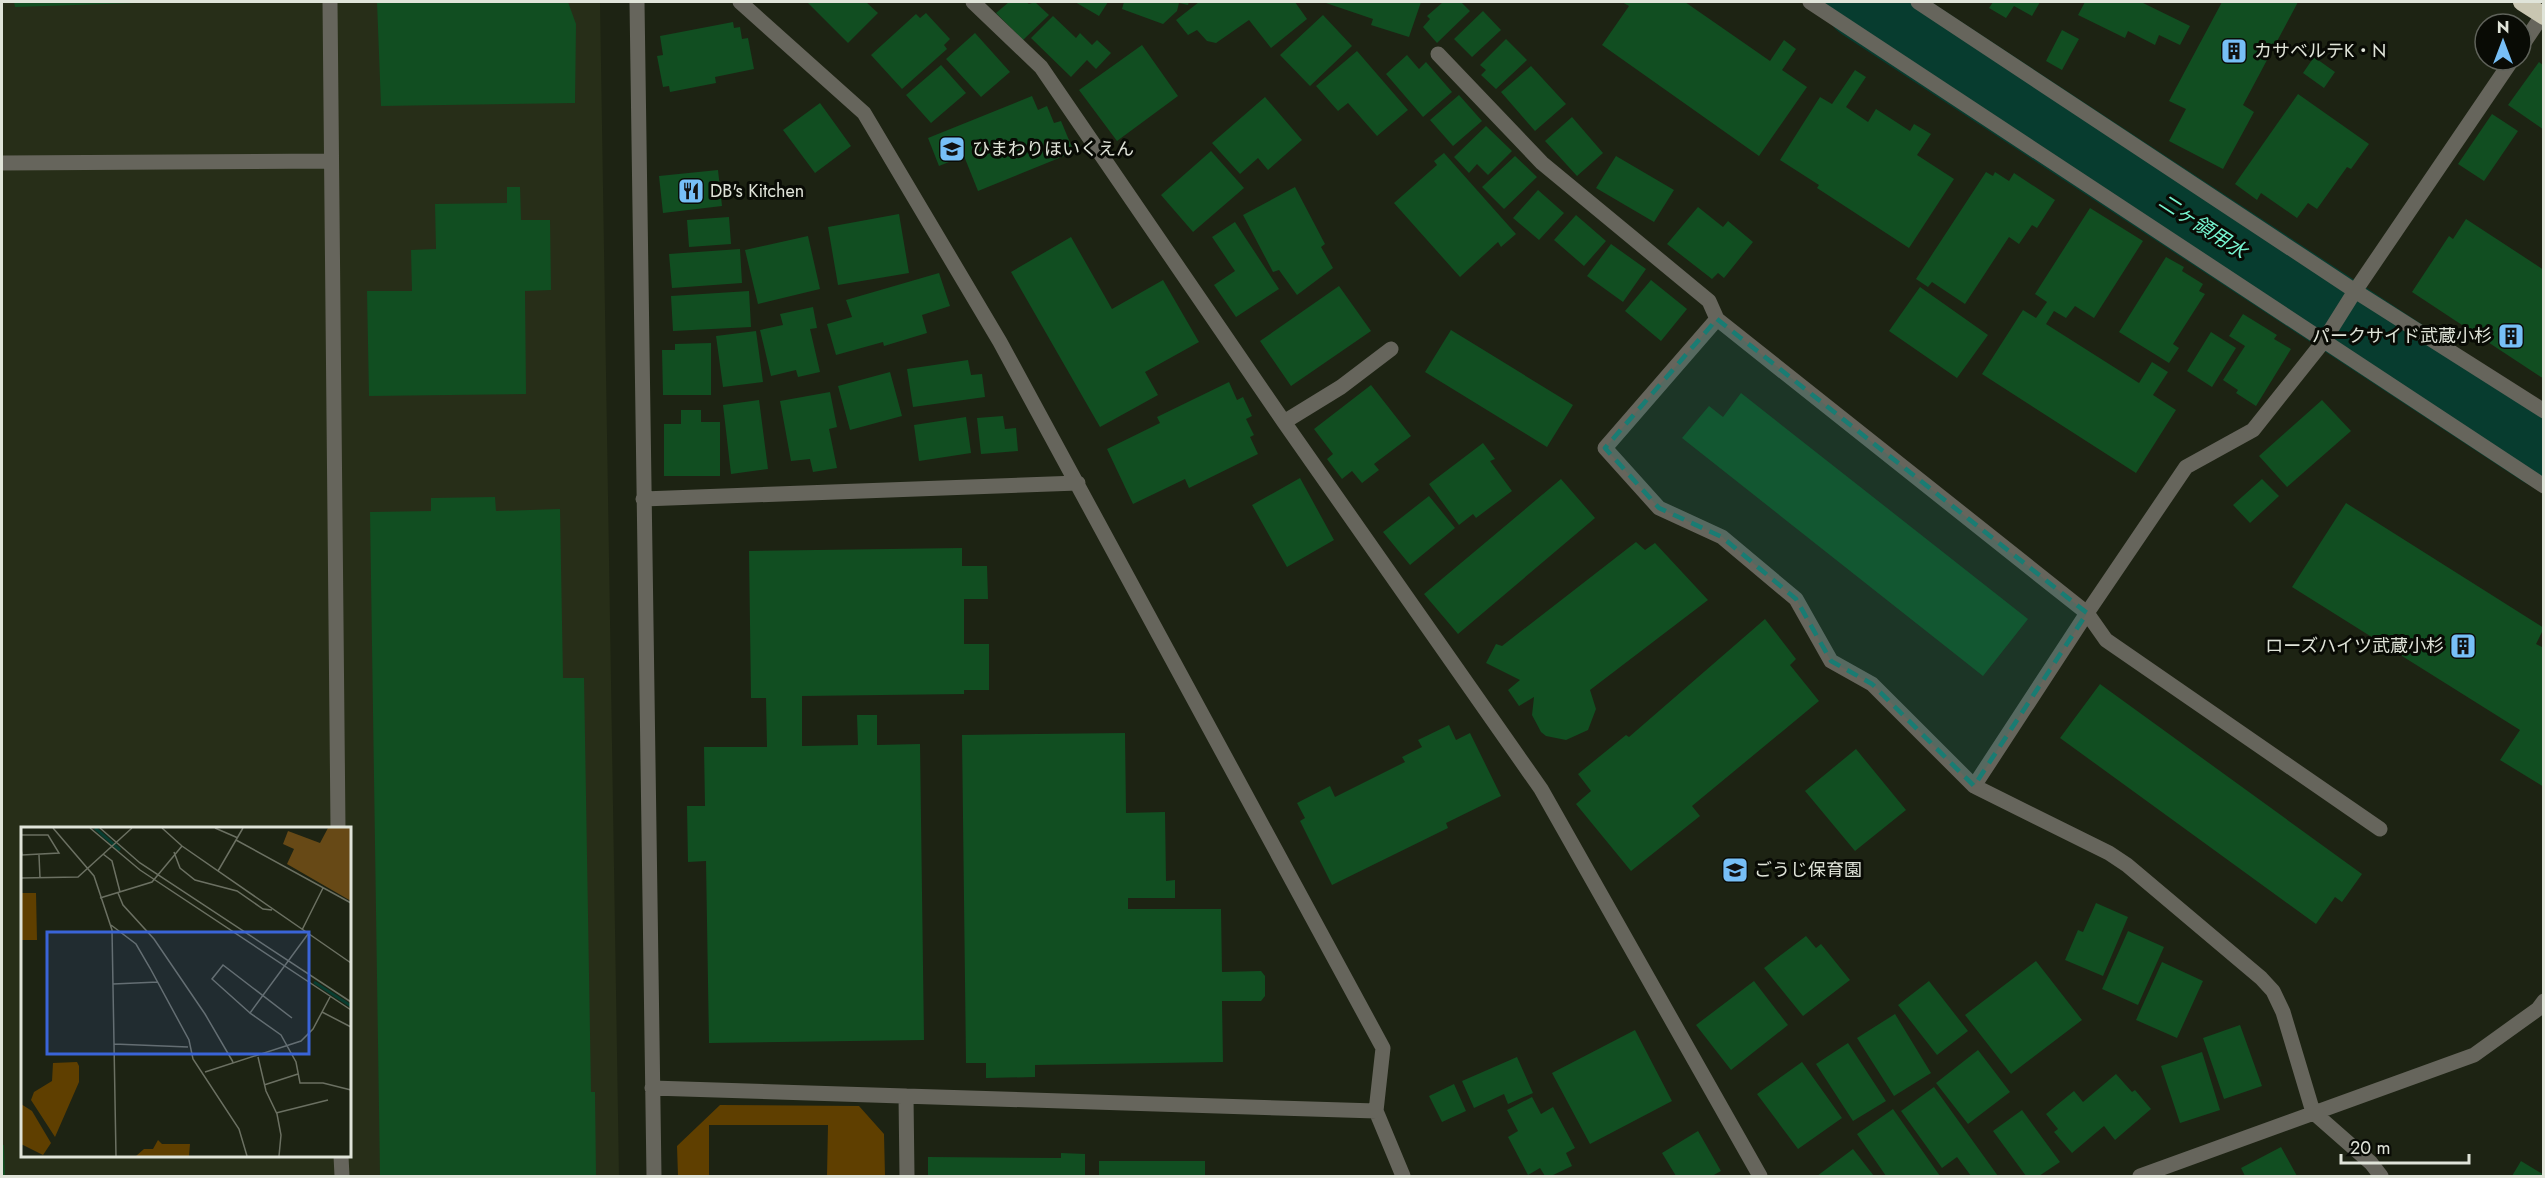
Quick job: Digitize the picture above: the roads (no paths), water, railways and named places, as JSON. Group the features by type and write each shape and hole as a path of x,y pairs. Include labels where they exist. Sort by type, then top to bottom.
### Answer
{"highway":[{"path":"2522,2 2543,16"}],"street":[{"path":"330,2 338,827"},
{"path":"636,2 654,1176"},
{"path":"740,2 864,113 1000,342 1383,1048 1376,1112 1403,1176"},
{"path":"973,2 1041,68 1284,422 1541,789 1760,1176"},
{"path":"1810,2 2326,336 2544,486"},
{"path":"1918,2 2351,296 2544,411"},
{"path":"2533,30 2543,16"},
{"path":"1438,54 1542,164 1709,301 1717,319 2087,613 2106,640 2380,829"},
{"path":"1974,786 2186,467 2253,430 2326,336 2504,72"},
{"path":"2,163 331,161"},
{"path":"1717,319 1605,448 1659,508 1722,537 1796,599 1831,661 1872,684 1974,786 2109,853 2127,865 2261,978 2273,991 2283,1012 2313,1112 2372,1163 2381,1176"},
{"path":"1284,422 1341,387 1391,349"},
{"path":"643,499 1078,483"},
{"path":"2140,1176 2474,1055 2538,1009 2544,1001"},
{"path":"652,1088 1376,1112"},
{"path":"906,1096 907,1176"},
{"path":"342,1157 342,1176"}],"waterway":[{"name":"二ヶ領用水","path":"1862,2 2544,450"}],"place":[{"name":"カサベルテK・N","path":"2234,51"},
{"name":"ひまわりほいくえん","path":"952,149"},
{"name":"DB's Kitchen","path":"691,191"},
{"name":"パークサイド武蔵小杉","path":"2511,336"},
{"name":"ローズハイツ武蔵小杉","path":"2463,646"},
{"name":"ごうじ保育園","path":"1735,870"}]}
